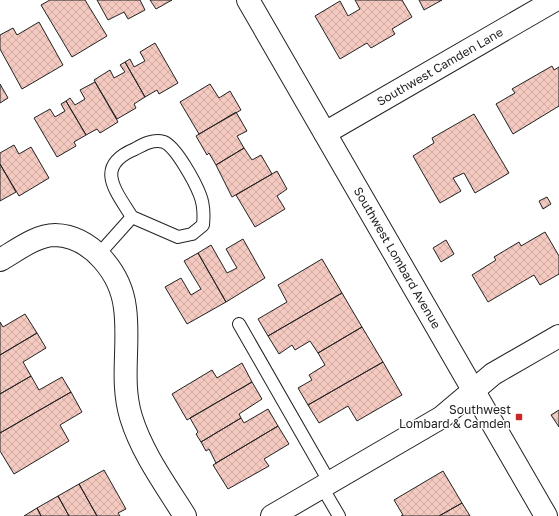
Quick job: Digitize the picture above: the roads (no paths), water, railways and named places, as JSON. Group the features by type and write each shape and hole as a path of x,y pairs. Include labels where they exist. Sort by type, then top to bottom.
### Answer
{"street":[{"name":"Southwest Lombard Avenue","path":"248,0 546,516"},
{"name":"Southwest Camden Lane","path":"325,133 555,0"},
{"path":"0,260 34,240 54,235 78,240 99,254 120,287 125,308 125,392 131,417 143,447 184,516"},
{"path":"272,516 442,417 493,374 559,336"}],"lane":[{"path":"152,141 164,142 174,150 200,195 205,213 203,225 192,234 178,237 132,217 112,185 110,172 115,162 125,153 152,141"},
{"path":"99,254 132,217"},
{"path":"239,324 326,485 339,516"}],"place":[{"name":"Southwest Lombard & Camden","path":"519,417"}]}
